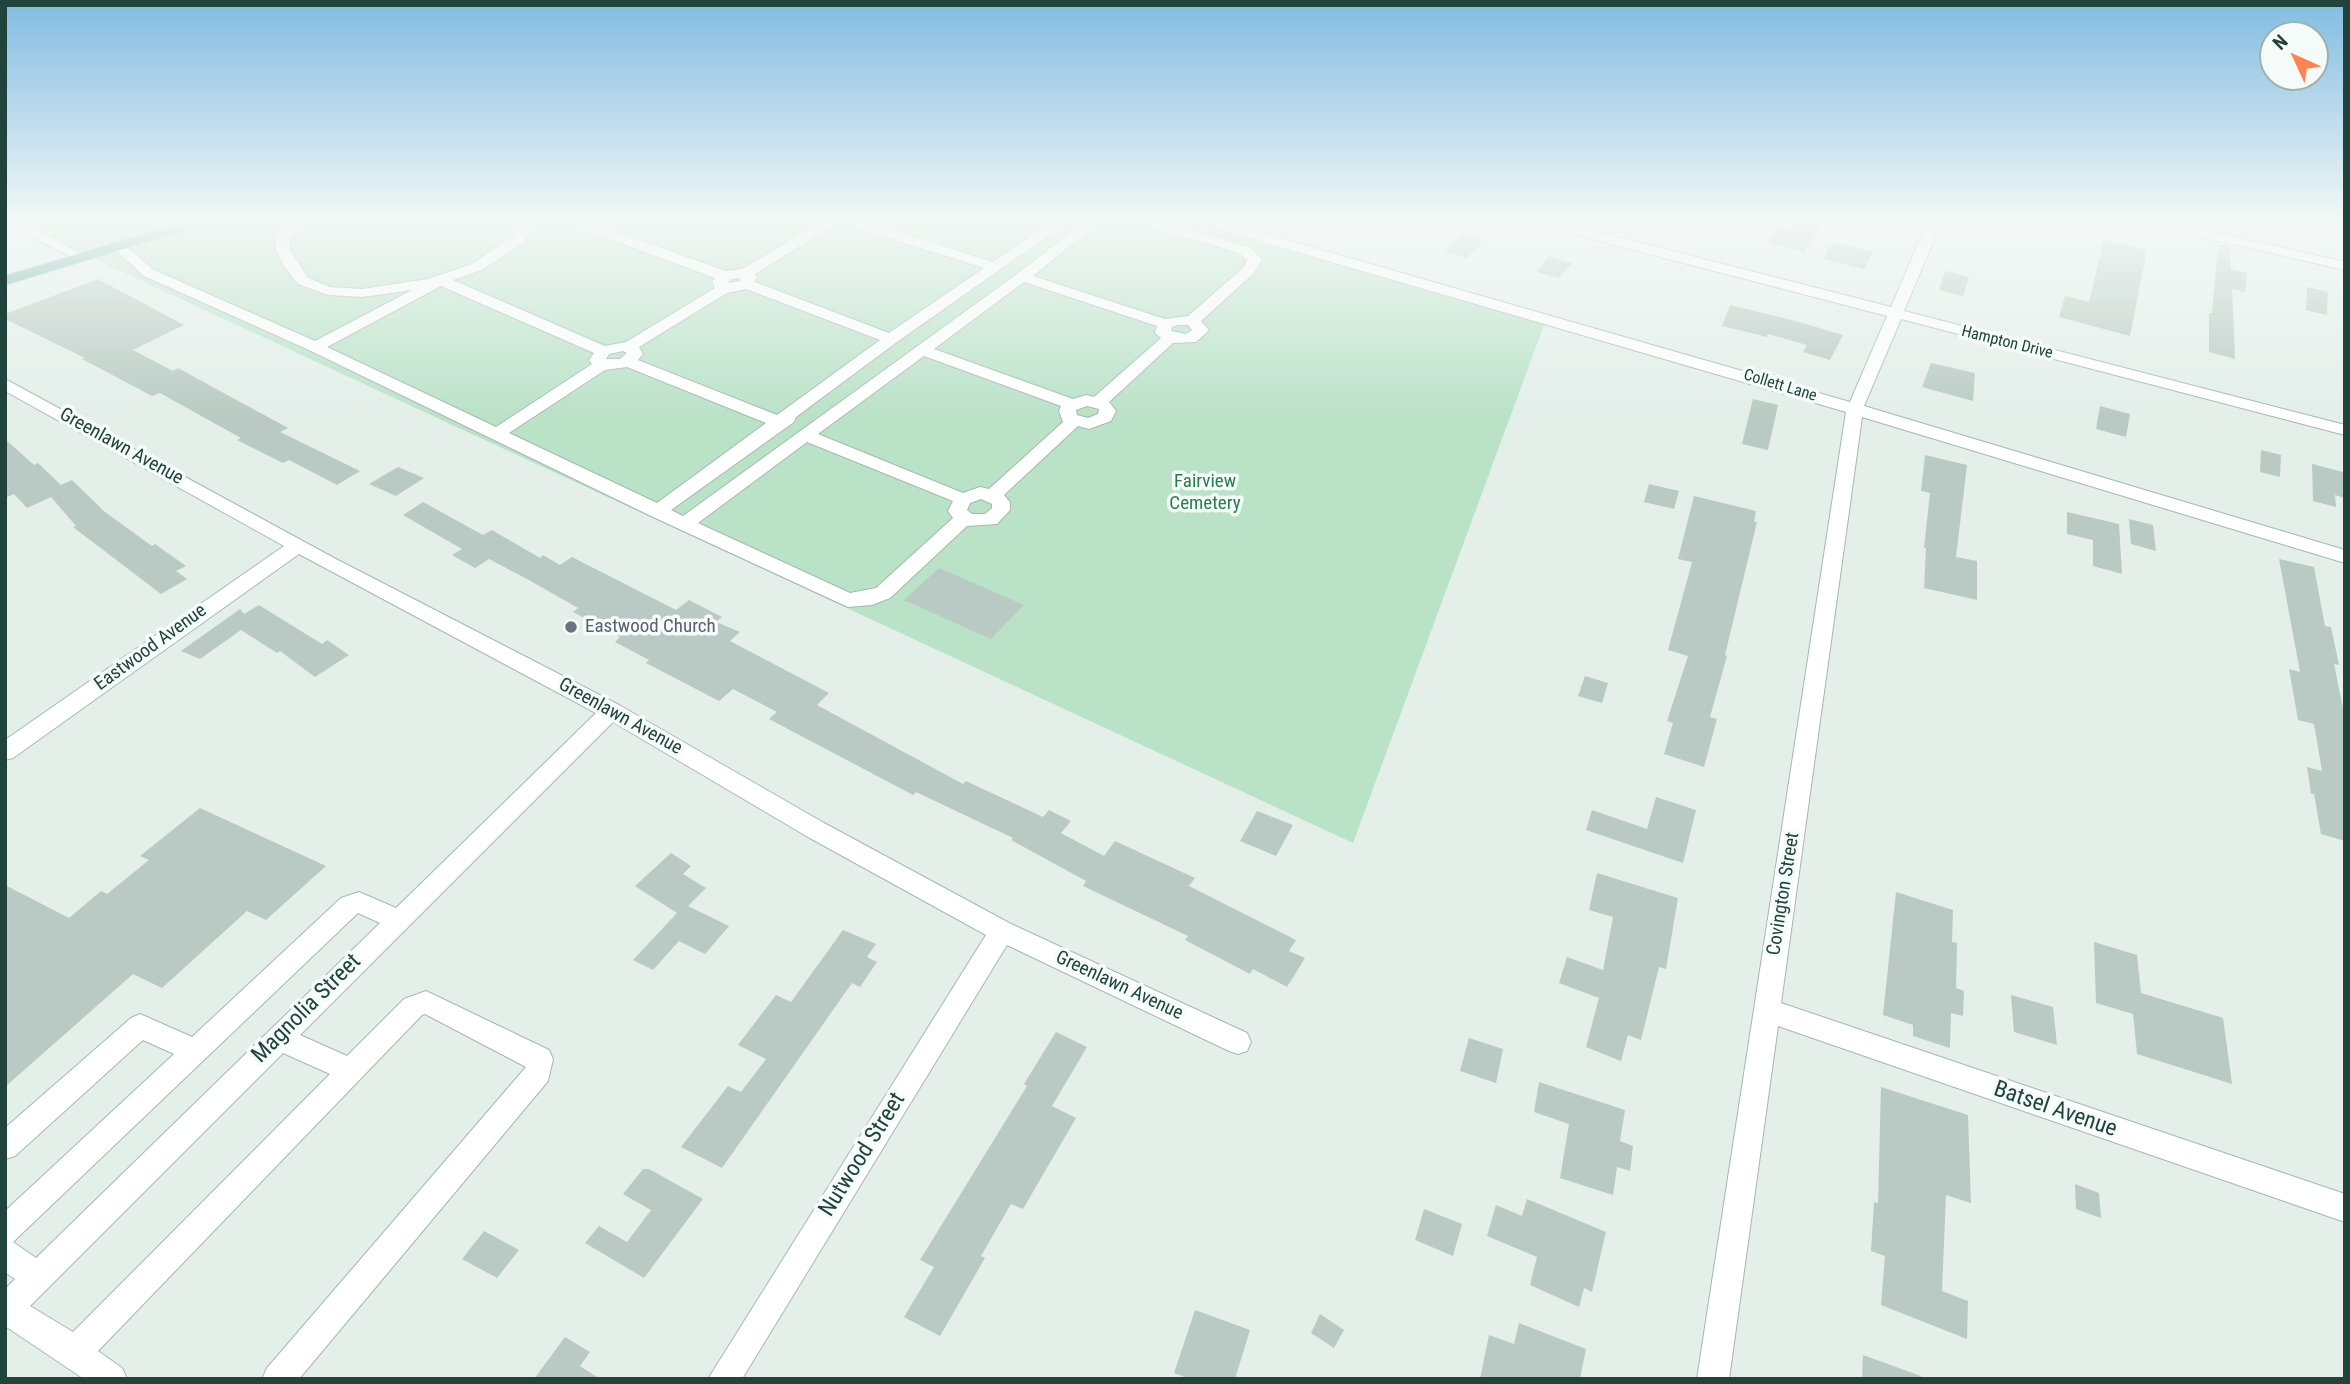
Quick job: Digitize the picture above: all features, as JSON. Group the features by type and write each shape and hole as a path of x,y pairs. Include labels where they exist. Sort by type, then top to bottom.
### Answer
{"street":[{"path":"182,288 498,433 657,512 848,600 872,598 892,586 963,519"},
{"path":"316,288 338,292 376,293 403,288"},
{"path":"314,347 427,288"},
{"path":"456,288 618,366 629,354 718,288"},
{"path":"766,288 891,339"},
{"path":"657,512 964,288"},
{"path":"684,524 1007,288"},
{"path":"1050,288 1167,331"},
{"path":"1099,402 1177,320 1192,321 1230,288"},
{"name":"Collett Lane","path":"1436,288 1855,409 2345,557"},
{"name":"Hampton Drive","path":"1791,288 2345,430"},
{"name":"Covington Street","path":"1713,1379 1855,409 1906,288"},
{"path":"891,339 887,346 895,354 909,355 921,350 1073,413 1088,424 1102,419 1108,411 1099,402 1086,400 1073,413 993,495"},
{"path":"629,354 778,422 791,418 805,420 810,427 805,435"},
{"path":"498,433 603,358"},
{"name":"Greenlawn Avenue","path":"5,384 298,546 611,711 816,830 1002,930 1238,1042"},
{"path":"805,435 963,499 980,493 993,495 1002,505 997,516 981,522 963,519 957,511 963,499"},
{"name":"Eastwood Avenue","path":"5,752 298,546"},
{"name":"Magnolia Street","path":"6,1309 611,711"},
{"path":"5,1231 350,905 359,902 397,920"},
{"name":"Nutwood Street","path":"724,1379 1002,930"},
{"path":"75,1352 413,1007 426,1002 540,1059 539,1072 278,1379"},
{"name":"Batsel Avenue","path":"1766,1010 2345,1208"},
{"path":"5,1146 141,1026 196,1051"},
{"path":"278,1038 351,1071"},
{"path":"5,1254 37,1277"},
{"path":"6,1309 75,1352 111,1379"}],"green space":[{"name":"Fairview Cemetery","path":"156,288 1416,288 1544,325 1353,843"}],"building":[{"path":"75,288 114,288 184,325 133,350 173,371 178,368 288,428 280,432 360,471 337,485 289,460 283,463 237,440 241,438 160,393 152,396 82,359 85,358 5,319 5,314"},
{"path":"1940,288 1966,288 1963,296 1939,290"},
{"path":"2092,288 2140,288 2130,336 2059,317 2065,296 2089,302"},
{"path":"2214,288 2245,288 2245,292 2232,289 2235,359 2209,352 2209,313 2212,313"},
{"path":"2307,288 2328,292 2327,315 2306,310"},
{"path":"1730,305 1843,335 1830,360 1803,352 1807,345 1768,334 1767,337 1722,326"},
{"path":"1931,363 1975,373 1973,401 1922,387"},
{"path":"1753,399 1778,405 1768,450 1742,444"},
{"path":"2100,406 2130,414 2126,437 2096,429"},
{"path":"5,439 34,465 38,463 61,485 72,480 105,512 152,546 155,544 186,566 176,571 187,579 161,594 73,527 76,526 51,497 27,508 14,494 5,498"},
{"path":"2261,450 2281,455 2280,477 2260,472"},
{"path":"1925,455 1967,465 1956,557 1977,561 1977,600 1924,588 1924,548 1930,493 1921,491"},
{"path":"2312,464 2343,472 2345,498 2335,495 2336,507 2313,501"},
{"path":"398,467 424,478 396,496 369,484"},
{"path":"1649,484 1679,491 1674,509 1644,502"},
{"path":"1694,496 1756,511 1754,522 1757,522 1725,655 1727,656 1710,717 1717,719 1704,767 1664,754 1673,723 1667,721 1688,656 1668,650 1692,562 1678,559"},
{"path":"423,502 483,535 492,530 540,558 543,555 560,565 572,557 676,610 689,600 722,617 716,622 740,632 730,641 829,693 817,705 963,784 966,781 1043,817 1049,810 1071,821 1061,833 1104,856 1115,841 1195,878 1189,886 1296,940 1289,951 1305,958 1287,987 1253,969 1250,974 1185,940 1188,936 1083,886 1086,881 1011,840 1013,838 916,792 913,795 769,719 777,712 733,689 719,701 646,663 649,660 615,642 620,637 573,612 578,608 527,579 489,559 475,568 452,555 462,549 403,515"},
{"path":"2067,512 2119,524 2122,574 2093,566 2093,540 2067,534"},
{"path":"2129,519 2153,525 2156,551 2131,544"},
{"path":"2279,559 2314,567 2325,626 2331,627 2339,665 2334,664 2345,718 2345,841 2321,834 2314,794 2311,794 2307,767 2322,771 2314,724 2298,720 2289,669 2300,672"},
{"path":"939,568 1024,605 991,639 904,600"},
{"path":"259,605 322,644 327,640 349,655 315,677 280,651 277,653 241,630 200,659 181,651 240,609 244,614"},
{"path":"1585,676 1608,683 1602,703 1578,696"},
{"path":"1656,797 1696,810 1683,863 1586,830 1592,810 1647,829"},
{"path":"200,808 326,866 266,920 247,911 162,988 133,974 5,1087 5,885 69,918 101,891 107,894 149,860 140,856"},
{"path":"1257,811 1293,825 1276,856 1240,841"},
{"path":"671,853 691,866 683,874 706,888 688,906 729,926 705,954 679,941 653,970 633,960 677,913 635,886"},
{"path":"1597,873 1678,898 1666,969 1659,967 1641,1040 1628,1035 1621,1061 1586,1047 1599,998 1559,983 1567,957 1603,970 1613,917 1589,910"},
{"path":"1896,892 1953,910 1952,942 1957,943 1956,988 1964,991 1963,1016 1951,1013 1950,1048 1913,1036 1913,1025 1883,1015"},
{"path":"843,930 876,944 867,957 877,962 860,987 852,983 722,1168 681,1147 728,1086 741,1092 766,1059 738,1045 776,995 791,1002"},
{"path":"2094,942 2137,955 2141,993 2223,1018 2232,1084 2137,1054 2133,1014 2096,1003"},
{"path":"2011,995 2053,1007 2057,1045 2014,1032"},
{"path":"1056,1032 1087,1047 1052,1106 1076,1118 1023,1209 1011,1204 981,1256 985,1258 940,1336 904,1317 934,1267 920,1260 1027,1086 1024,1084"},
{"path":"1469,1038 1503,1049 1496,1083 1460,1071"},
{"path":"1539,1082 1625,1110 1620,1141 1633,1146 1630,1171 1617,1167 1613,1195 1560,1178 1569,1124 1534,1112"},
{"path":"1881,1087 1968,1115 1971,1203 1946,1195 1942,1291 1968,1301 1967,1339 1881,1305 1885,1256 1871,1251 1874,1202 1878,1203"},
{"path":"643,1169 649,1169 703,1199 644,1278 585,1243 599,1226 627,1242 651,1210 623,1194"},
{"path":"2075,1184 2099,1193 2101,1218 2076,1209"},
{"path":"1527,1199 1606,1232 1592,1292 1584,1288 1579,1307 1530,1285 1537,1257 1487,1236 1496,1205 1522,1216"},
{"path":"1424,1209 1462,1224 1453,1256 1415,1240"},
{"path":"484,1231 519,1250 497,1278 462,1259"},
{"path":"1195,1310 1250,1330 1235,1379 1190,1379 1174,1373"},
{"path":"1320,1314 1344,1330 1334,1348 1311,1333"},
{"path":"1519,1323 1586,1349 1580,1379 1480,1379 1489,1335 1514,1344"},
{"path":"565,1337 590,1352 580,1366 600,1379 534,1379"},
{"path":"1863,1355 1921,1376 1920,1379 1862,1379"}],"place":[{"name":"Eastwood Church","path":"571,627"}]}
